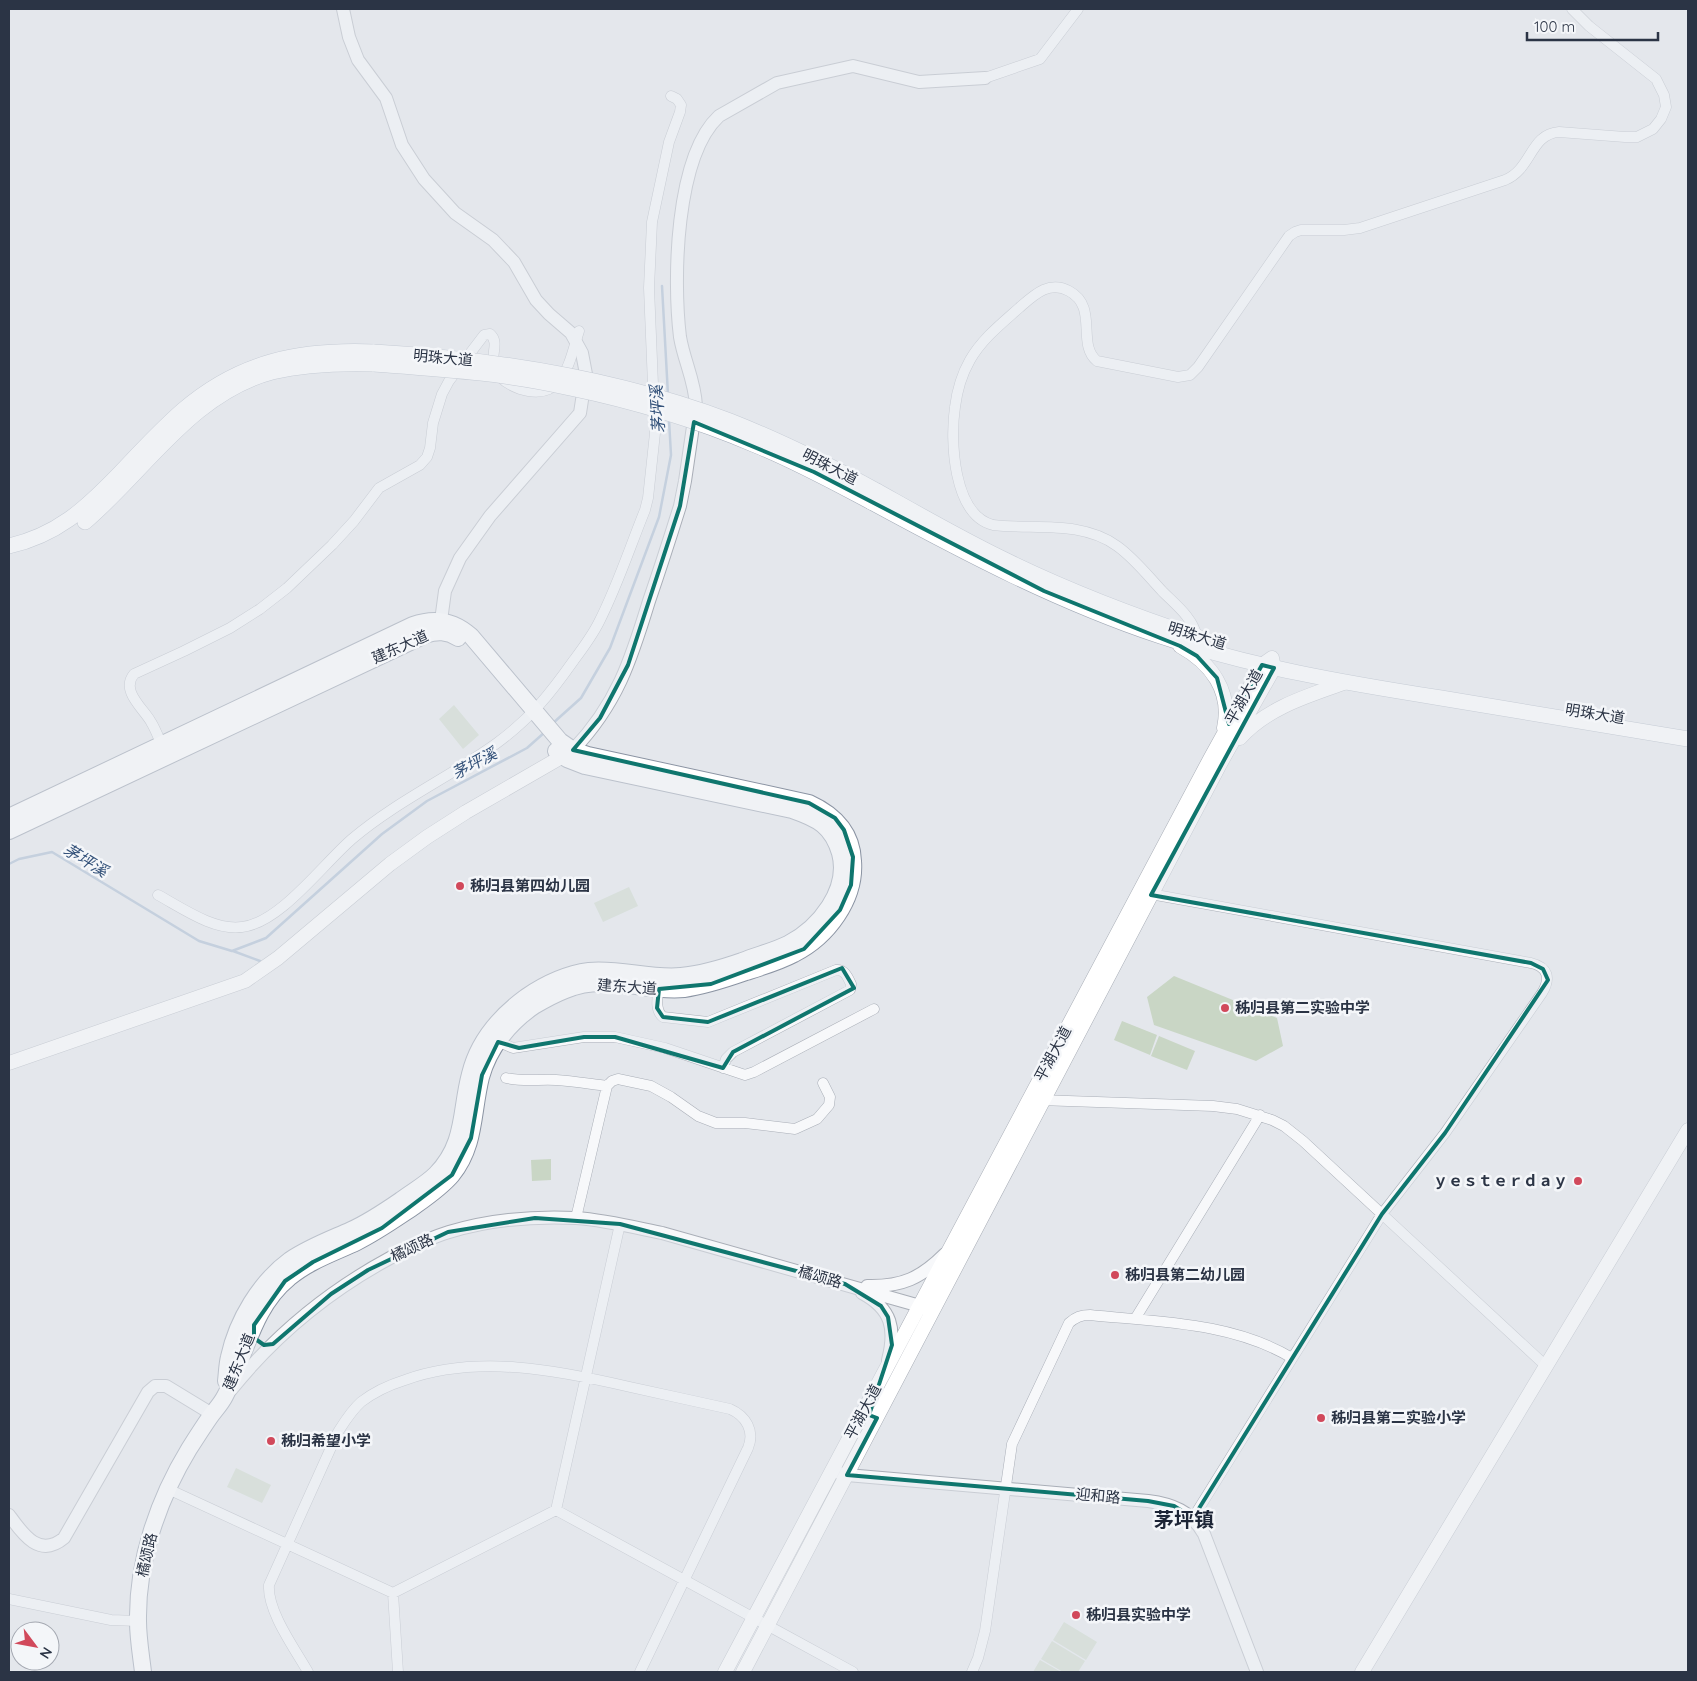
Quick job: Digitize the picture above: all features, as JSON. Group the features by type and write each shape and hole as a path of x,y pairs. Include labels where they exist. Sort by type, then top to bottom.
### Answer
{"highway":[{"name":"建东大道","path":"9,817 164,750 440,626 469,648 563,748 585,766 792,810 815,819 826,826 834,836 841,859 840,884 830,905 816,924 787,945 721,968 659,983 601,971 560,978 537,990 505,1015 493,1039 489,1058 482,1075 471,1138 452,1175 431,1194 382,1228 299,1270 273,1294 254,1325 224,1399"},
{"name":"建东大道","path":"9,832 164,750"},
{"name":"建东大道","path":"224,1399 228,1357 234,1338 252,1302 270,1278 291,1259 376,1217 434,1176 450,1157 460,1134 470,1073 474,1060 493,1039"},
{"name":"橘颂路","path":"143,1672 138,1620 141,1578 150,1536 168,1489 188,1451 224,1399"}],"main road":[{"name":"明珠大道","path":"9,546 55,530 78,514 182,411 208,391 236,374 266,363 297,355 336,352 374,358 459,359 510,365 573,376 634,391 698,410 760,433 820,461 979,559 1044,591 1102,616 1161,637 1344,682 1688,739"},
{"name":"明珠大道","path":"9,556 34,550 61,538 86,521 197,412 220,395 245,382 271,373 296,367 348,363 374,358"},
{"name":"明珠大道","path":"874,496 1032,573 1105,604 1269,664 1371,677 1688,729"},
{"path":"1161,637 1197,656 1211,670 1221,687 1225,705 1225,723 1215,762"},
{"name":"平湖大道","path":"743,1672 847,1475 926,1309 1215,762 1269,664"},
{"path":"1215,762 1227,753 1244,733 1265,717 1288,704 1344,682"},
{"path":"9,1063 245,981 278,958 390,864 427,837 563,748"},
{"name":"平湖大道","path":"725,1672 882,1377 926,1309 950,1248 1037,1099"},
{"path":"1362,1672 1688,1130"}],"street":[{"path":"343,9 348,37 358,60 386,98 402,145 424,179 455,213 493,240 514,262 536,300 571,333 578,336"},
{"path":"563,748 600,718 616,692 628,665 680,506 696,397 680,337 677,252 684,197 691,170 705,132 711,123 719,116 777,83 852,66 919,82 985,78 1040,60 1078,9"},
{"path":"1197,637 1192,622 1132,558 1108,540 1090,532 1072,529 993,524 982,520 972,511 965,499 959,481 953,437 957,397 976,350 993,330 1030,298 1044,288 1059,287 1073,293 1082,304 1087,317 1090,352 1097,361 1178,377 1190,375 1198,367 1289,236 1295,232 1301,230 1360,228 1505,180 1519,172 1526,164 1537,144 1551,133 1631,137 1648,132 1658,124 1664,113 1666,101 1659,84 1647,72 1583,21 1572,9"},
{"path":"158,896 210,923 220,926 241,928 261,922 286,903 369,825 534,718 596,630 648,498 655,433 649,288 652,222 669,142 680,112 681,105 677,99 671,96"},
{"path":"164,750 149,719 134,700 130,685 131,677 230,628 260,609 287,588 332,545 354,521 379,488 420,465 430,448 433,423 442,394 449,380 481,337 490,334 494,338 492,362 494,368 503,379 519,388 539,392 553,388 563,378 578,336"},
{"path":"440,626 446,591 452,574 468,544 580,413 586,374 578,336"},
{"path":"1146,893 1531,963 1544,968 1548,980 1542,993 1445,1133 1382,1214 1193,1518"},
{"path":"659,983 657,1008 660,1015 663,1017 708,1022 836,970 840,969 844,972 852,984 850,990 733,1052 726,1059 723,1068"},
{"path":"493,1039 513,1048 584,1037 615,1037 665,1048 745,1075 874,1008"},
{"path":"506,1078 524,1082 559,1080 607,1086"},
{"path":"576,1218 607,1086 612,1081 618,1079 651,1086 671,1096 698,1116 716,1123 745,1123 795,1129 817,1119 829,1105 830,1097 824,1083"},
{"path":"1037,1099 1213,1106 1237,1109 1260,1115 1284,1126 1546,1366"},
{"path":"1135,1319 1260,1115"},
{"name":"橘颂路","path":"224,1399 272,1344 331,1294 368,1270 408,1249 448,1232 491,1222 535,1218 576,1218 620,1224 662,1233 926,1309"},
{"path":"556,1510 620,1224"},
{"path":"844,1284 892,1286 906,1282 932,1266 950,1248"},
{"path":"844,1284 871,1298 881,1306 888,1317 892,1331 892,1345 882,1377"},
{"path":"972,1672 986,1631 1010,1453 1016,1434 1069,1323 1082,1315 1210,1327 1267,1344 1292,1358"},
{"path":"254,1325 253,1334 256,1341 264,1345 272,1344"},
{"path":"308,1672 274,1611 269,1594 272,1576 338,1432 352,1412 375,1393 423,1373 457,1368 522,1368 586,1377 730,1409 741,1415 747,1424 751,1436 748,1448 640,1672"},
{"path":"9,1515 23,1534 33,1543 50,1546 64,1538 148,1392 155,1386 166,1386 212,1414"},
{"name":"迎和路","path":"832,1471 847,1475 1148,1500 1174,1506 1193,1518 1204,1534 1257,1672"},
{"path":"168,1489 394,1593"},
{"path":"556,1510 853,1672"},
{"path":"394,1593 556,1510"},
{"path":"394,1593 398,1672"},
{"path":"9,1599 111,1620 138,1620"}],"highlighted area":[{"path":"694,422 814,472 1044,591 1180,646 1197,656 1217,678 1229,724 1262,665 1274,668 1151,895 1531,963 1543,969 1548,980 1445,1133 1382,1214 1193,1518 1174,1506 1148,1501 847,1475 877,1418 869,1415 892,1345 888,1317 881,1306 845,1284 620,1224 535,1218 448,1232 368,1270 331,1294 273,1344 264,1345 254,1338 254,1325 285,1281 313,1262 382,1228 452,1175 471,1138 482,1075 498,1042 519,1048 584,1037 615,1037 723,1068 733,1052 854,988 842,968 708,1022 663,1017 657,1008 659,989 711,984 804,949 840,910 851,885 853,857 844,830 835,818 809,803 573,750 600,718 628,665 680,506"}],"green space":[{"path":"454,705 479,735 463,749 439,719"},
{"path":"629,887 638,906 603,922 594,903"},
{"path":"1174,976 1277,1018 1283,1046 1256,1061 1154,1025 1147,997"},
{"path":"1122,1021 1157,1035 1150,1055 1114,1040"},
{"path":"1159,1036 1195,1051 1187,1070 1151,1056"},
{"path":"551,1159 551,1180 532,1181 531,1160"},
{"path":"236,1468 271,1485 262,1503 227,1487"},
{"path":"1064,1622 1097,1642 1086,1660 1053,1640"},
{"path":"1052,1641 1085,1661 1078,1672 1063,1672 1041,1659"},
{"path":"1040,1660 1061,1672 1033,1672"}],"waterway":[{"name":"茅坪溪","path":"662,286 668,395"},
{"name":"茅坪溪","path":"552,724 581,698 610,648 659,517 671,455 669,420"},
{"name":"茅坪溪","path":"9,864 19,859 52,852 199,941 232,951 266,938 382,834 427,801 527,748 545,732"},
{"path":"233,951 260,961"}],"place":[{"name":"秭归县第四幼儿园","path":"460,886"},
{"name":"秭归县第二实验中学","path":"1225,1008"},
{"name":"ｙｅｓｔｅｒｄａｙ","path":"1578,1181"},
{"name":"秭归县第二幼儿园","path":"1115,1275"},
{"name":"秭归县第二实验小学","path":"1321,1418"},
{"name":"秭归希望小学","path":"271,1441"},
{"name":"秭归县实验中学","path":"1076,1615"}],"district":[{"name":"茅坪镇","path":"1184,1520"}]}
